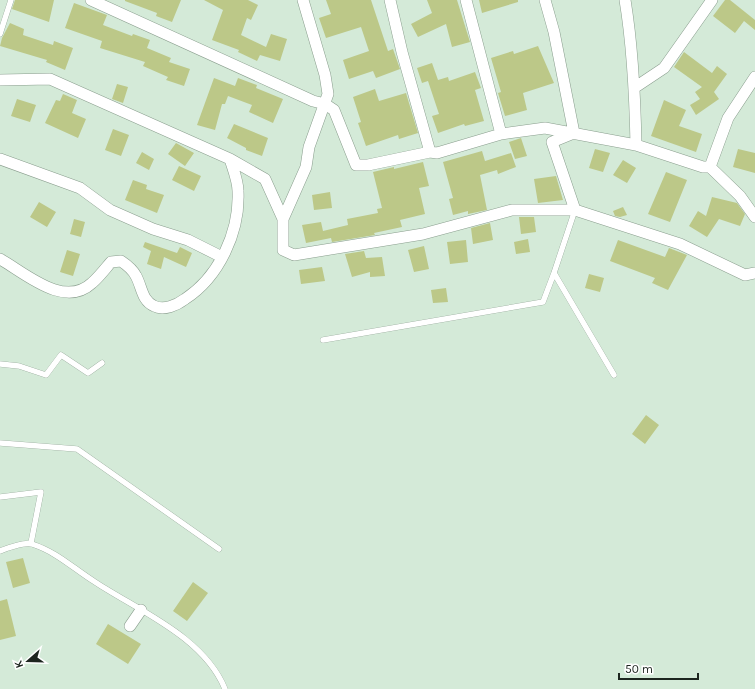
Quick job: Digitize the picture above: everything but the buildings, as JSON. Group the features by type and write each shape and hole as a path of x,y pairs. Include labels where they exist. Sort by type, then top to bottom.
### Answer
{"street":[{"path":"91,0 314,102 325,104 334,110 356,165 430,152 437,153 501,134 546,128 636,145 703,167 710,167 740,196 755,217"},
{"path":"303,0 325,75 328,94 309,147 306,167 284,219 283,250 294,255 423,234 512,210 576,210 680,244 745,274 755,273"},
{"path":"390,0 402,52 430,152"},
{"path":"466,0 501,134"},
{"path":"545,0 554,32 574,133"},
{"path":"625,0 630,27 636,145"},
{"path":"634,88 664,68 712,0"},
{"path":"710,167 728,118 755,77"},
{"path":"0,80 50,79 230,159 265,179 284,219"},
{"path":"574,133 552,142 576,210"},
{"path":"0,159 80,188 110,210 153,229 188,240 222,257"},
{"path":"0,259 55,290 67,292 83,289 92,283 111,262 121,261 128,265 136,275 147,302 155,307 166,308 180,302 196,292 227,249 235,218 238,190 230,159"},
{"path":"130,626 141,610"}],"lane":[{"path":"0,34 11,0"},
{"path":"323,340 543,302 576,210"},
{"path":"554,273 614,375"},
{"path":"0,364 19,366 46,375 60,355 88,373 102,363"},
{"path":"0,443 77,449 219,548"},
{"path":"0,497 41,492 31,543"},
{"path":"0,551 31,543 58,555 94,582 141,610 192,645 211,662 225,689"}]}
